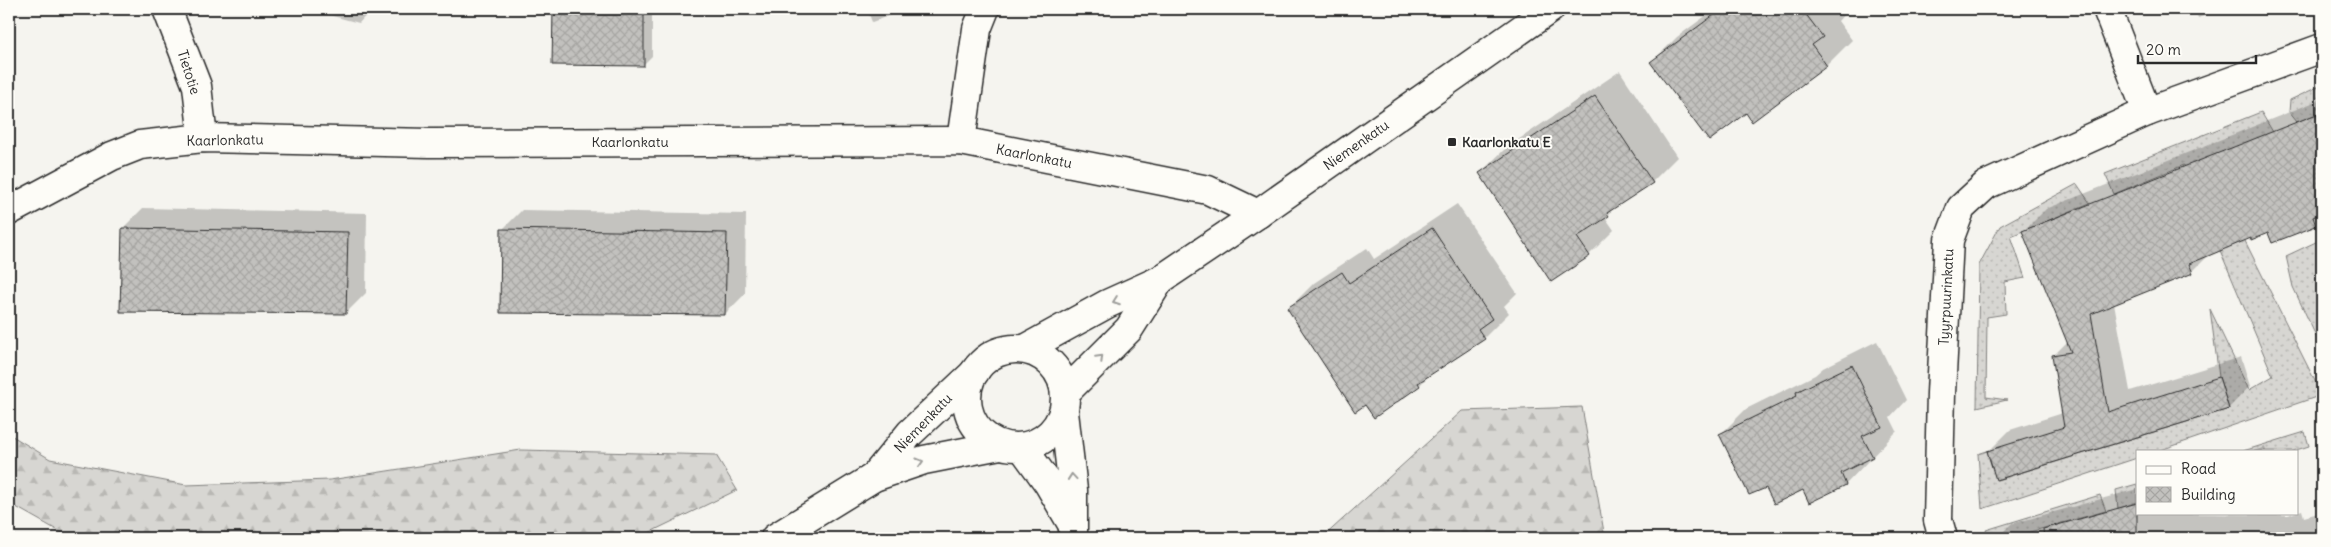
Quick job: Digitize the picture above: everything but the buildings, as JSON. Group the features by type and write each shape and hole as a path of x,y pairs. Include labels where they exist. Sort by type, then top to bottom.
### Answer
{"street":[{"name":"Tietotie","path":"167,9 197,86 203,138"},
{"path":"961,142 977,29 984,9"},
{"name":"Niemenkatu","path":"1025,349 1108,304 1160,280 1258,214 1550,9"},
{"path":"2106,9 2147,112"},
{"name":"Tyyrpuurinkatu","path":"1943,538 1938,520 1940,393 1949,240 1961,208 1986,184 2147,112 2322,48"},
{"name":"Kaarlonkatu","path":"9,212 112,156 140,145 203,138 429,143 961,142 1208,190 1258,214"},
{"name":"Niemenkatu","path":"1065,402 1129,328 1160,280"},
{"path":"1065,402 1055,429 1040,442 1011,446 987,438 976,428 967,400 968,385 975,372 988,358 1006,350 1025,349 1040,354 1052,364 1061,377 1065,402 1073,490 1073,532"},
{"name":"Niemenkatu","path":"874,477 910,433 975,372"},
{"path":"1011,446 1048,483 1073,532"},
{"name":"Niemenkatu","path":"775,538 874,477 924,460 1011,446"}],"green space":[{"path":"2322,85 2322,112 2297,122 2289,112 2290,100"},
{"path":"2261,112 2273,132 2215,181 2322,395 2161,450 2136,450 2136,458 1982,509 1978,454 1987,451 1997,480 2229,409 2219,377 2210,309 2249,390 2273,376 2184,165 2114,194 2105,174"},
{"path":"2077,184 2090,203 2011,236 2025,278 2005,282 2006,314 1987,317 1986,397 2007,400 1977,407 1979,265 2000,226"},
{"path":"2318,241 2322,249 2322,349 2293,287 2286,256"},
{"path":"1582,407 1605,538 1322,538 1462,411"},
{"path":"2305,432 2309,446 2296,450 2246,450"},
{"path":"9,434 50,459 186,485 330,480 521,450 716,455 737,490 638,538 71,538 9,503"},
{"path":"2136,484 2136,502 2118,509 2116,490"},
{"path":"2100,495 2106,511 2008,538 1989,538 1986,530"}],"place":[{"name":"Kaarlonkatu E","path":"1452,142"}]}
